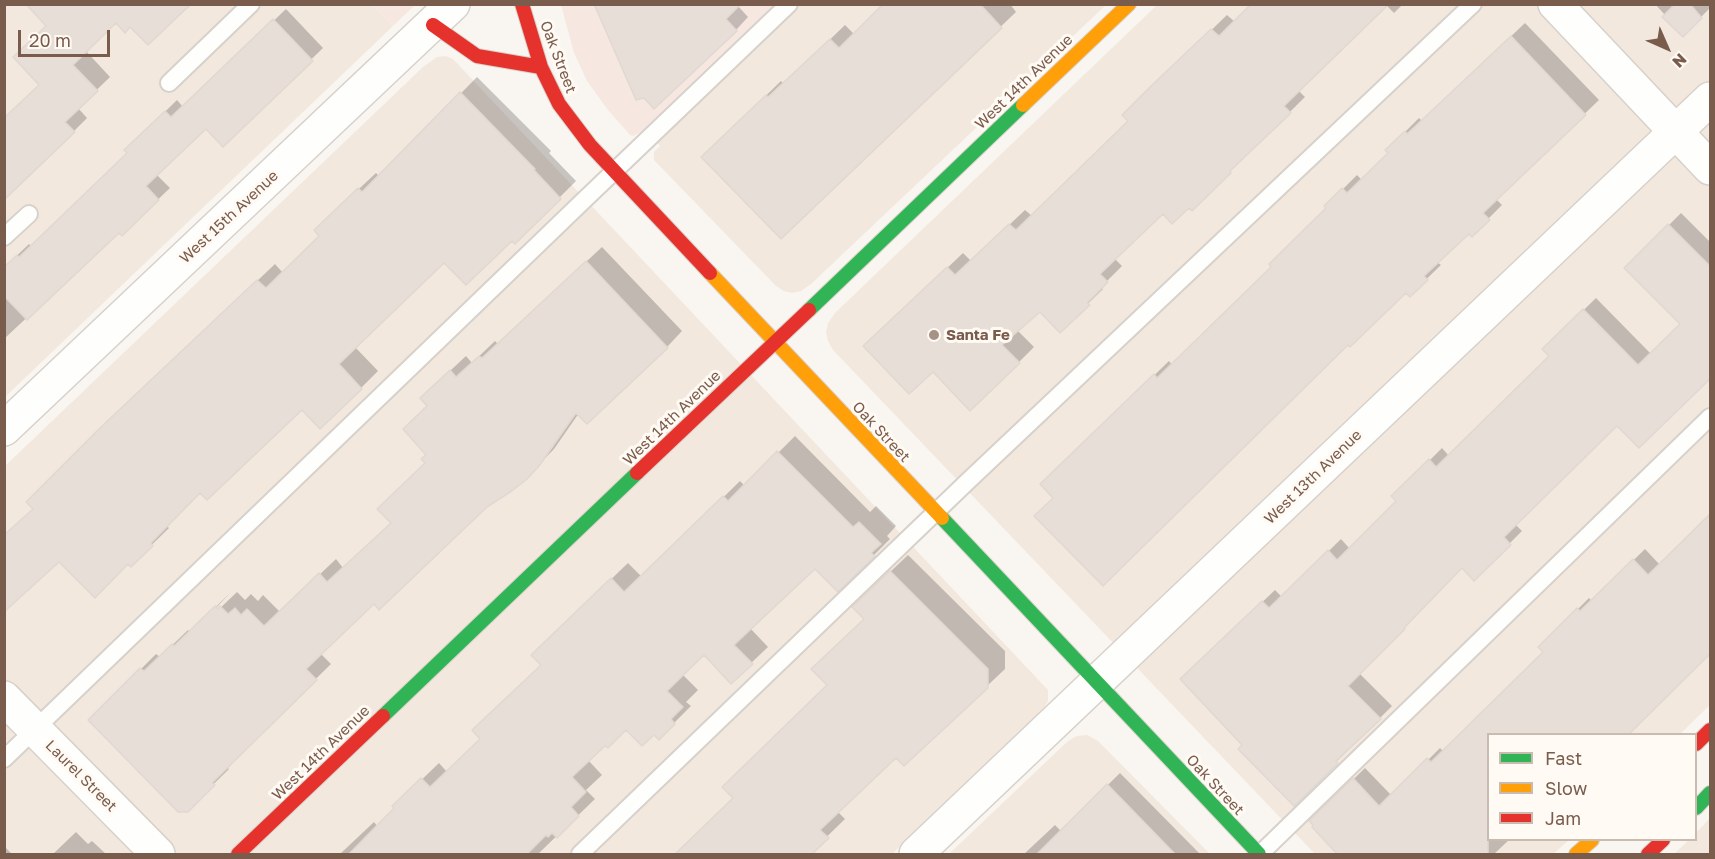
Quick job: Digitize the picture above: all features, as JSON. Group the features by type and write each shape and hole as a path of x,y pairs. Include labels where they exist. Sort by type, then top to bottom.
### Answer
{"street":[{"name":"Oak Street","path":"522,4 541,67 559,104 614,173 1259,855"},
{"name":"West 14th Avenue","path":"238,855 1129,4"},
{"path":"1555,4 1710,168"},
{"path":"443,15 477,57 541,67"},
{"name":"West 15th Avenue","path":"4,429 443,15"},
{"name":"West 13th Avenue","path":"916,855 1710,99"},
{"name":"Laurel Street","path":"4,698 158,855"},
{"path":"1697,742 1710,730"},
{"path":"1697,806 1710,793"},
{"path":"1575,855 1591,841"},
{"path":"1648,855 1662,841"}],"lane":[{"path":"169,83 251,4"},
{"path":"4,759 789,4"},
{"path":"580,855 935,513 1473,4"},
{"path":"4,237 29,214"},
{"path":"1259,855 1710,417"}],"shaded area":[{"path":"5,5 372,5 393,26 5,397"},
{"path":"372,5 415,5 393,26"},
{"path":"561,5 789,5 652,137 645,130 633,136 630,135 587,81 574,53"},
{"path":"789,5 1106,5 811,284 801,291 792,293 776,286 654,160 654,152 660,146 652,137"},
{"path":"1157,5 1710,5 1710,705 1681,733 1487,733 1487,841 1568,841 1553,854 1315,854 833,350 826,332 828,323 836,312"},
{"path":"446,56 453,59 1048,690 1048,701 1041,713 892,854 5,854 5,466 423,67 437,57"},
{"path":"1087,735 1098,741 1210,854 949,854 1068,741 1077,736"},
{"path":"1710,818 1710,854 1674,854 1688,841 1697,841 1697,832"}],"building":[{"path":"26,4 191,4 148,45 130,27 125,33 116,23 73,65 98,91 65,122 75,132 4,200 4,118 39,85 13,57 46,26"},
{"path":"594,4 741,4 726,19 737,31 654,109 644,98 636,100"},
{"path":"883,4 980,4 1002,28 781,239 701,157 766,95 768,97 830,39 839,48"},
{"path":"1251,4 1389,4 1284,106 1291,113 1192,211 1189,208 1172,224 1163,214 1100,274 1108,282 1087,303 1090,305 1060,333 1040,312 1002,345 1020,363 970,411 933,372 909,394 863,346 947,267 955,275 1009,224 1016,230 1128,121 1122,115 1150,87 1211,29 1219,36"},
{"path":"1675,4 1690,4 1702,18 1683,37 1662,17"},
{"path":"273,19 313,61 223,147 206,129 146,186 159,200 122,236 119,233 27,320 4,296 4,267 17,255 19,257 127,153 124,150 165,111 171,117"},
{"path":"1511,36 1586,115 1483,213 1490,220 1472,237 1469,234 1424,276 1428,280 1410,297 1406,293 1350,347 1348,345 1103,586 1034,516 1053,498 1040,484 1154,374 1157,378 1271,267 1269,264 1326,208 1324,206 1342,188 1347,193 1388,153 1385,150 1405,131 1407,134"},
{"path":"460,92 561,199 515,244 512,241 466,285 444,263 339,364 362,389 320,429 302,410 207,500 200,493 151,543 153,546 131,567 128,564 95,598 59,562 4,612 4,535 33,509 26,502 101,427 257,280 266,288 319,236 314,230 358,188 362,192"},
{"path":"1668,224 1710,266 1710,379 1639,448 1617,426 1504,537 1511,545 1474,581 1462,568 1348,686 1381,719 1336,761 1338,763 1294,806 1238,749 1242,745 1180,679 1262,601 1269,608 1328,550 1337,560 1396,501 1391,496 1429,459 1436,467 1549,356 1542,349 1583,309 1638,365 1680,324 1624,268"},
{"path":"586,261 668,348 587,424 576,413 539,466 527,479 487,507 379,610 374,604 306,669 317,680 212,783 215,785 188,812 178,812 88,720 140,668 144,671 172,644 174,646 215,606 218,609 220,606 228,614 235,608 241,615 247,609 264,626 319,573 327,582 391,523 377,509 425,463 421,459 426,455 403,429 427,406 420,398 450,370 456,377 479,356 482,358"},
{"path":"777,451 853,527 859,522 881,544 871,553 875,556 838,592 815,569 734,645 753,664 731,684 704,655 667,691 683,707 671,719 675,724 659,740 654,735 642,746 626,730 608,748 605,746 572,777 586,792 571,807 579,816 557,838 552,833 548,837 546,835 526,855 348,855 421,778 430,787 480,739 472,730 541,665 531,655 611,578 624,592 723,496 728,501"},
{"path":"1710,514 1710,654 1630,733 1487,733 1488,855 1338,855 1312,827 1309,821 1353,778 1379,806 1427,758 1431,762 1543,652 1538,647 1577,608 1580,611 1633,559 1648,575"},
{"path":"890,571 988,669 988,688 904,766 896,758 820,830 829,838 811,855 674,855 733,798 722,787 827,685 811,669 864,619 852,607"},
{"path":"1107,784 1176,855 1036,855"}],"traffic: fast":[{"path":"809,310 1023,105"},
{"path":"383,716 637,473"},
{"path":"942,518 1259,854"},
{"path":"1697,807 1710,793"}],"traffic: slow":[{"path":"1023,105 1129,4"},
{"path":"710,273 942,518"},
{"path":"1576,854 1591,841"}],"traffic: jam":[{"path":"522,4 541,67 559,104 590,145 710,273"},
{"path":"433,25 477,56 541,67"},
{"path":"637,473 809,310"},
{"path":"238,854 383,716"},
{"path":"1697,743 1710,730"},
{"path":"1648,854 1662,841"}],"place":[{"name":"Santa Fe","path":"934,335"}]}
